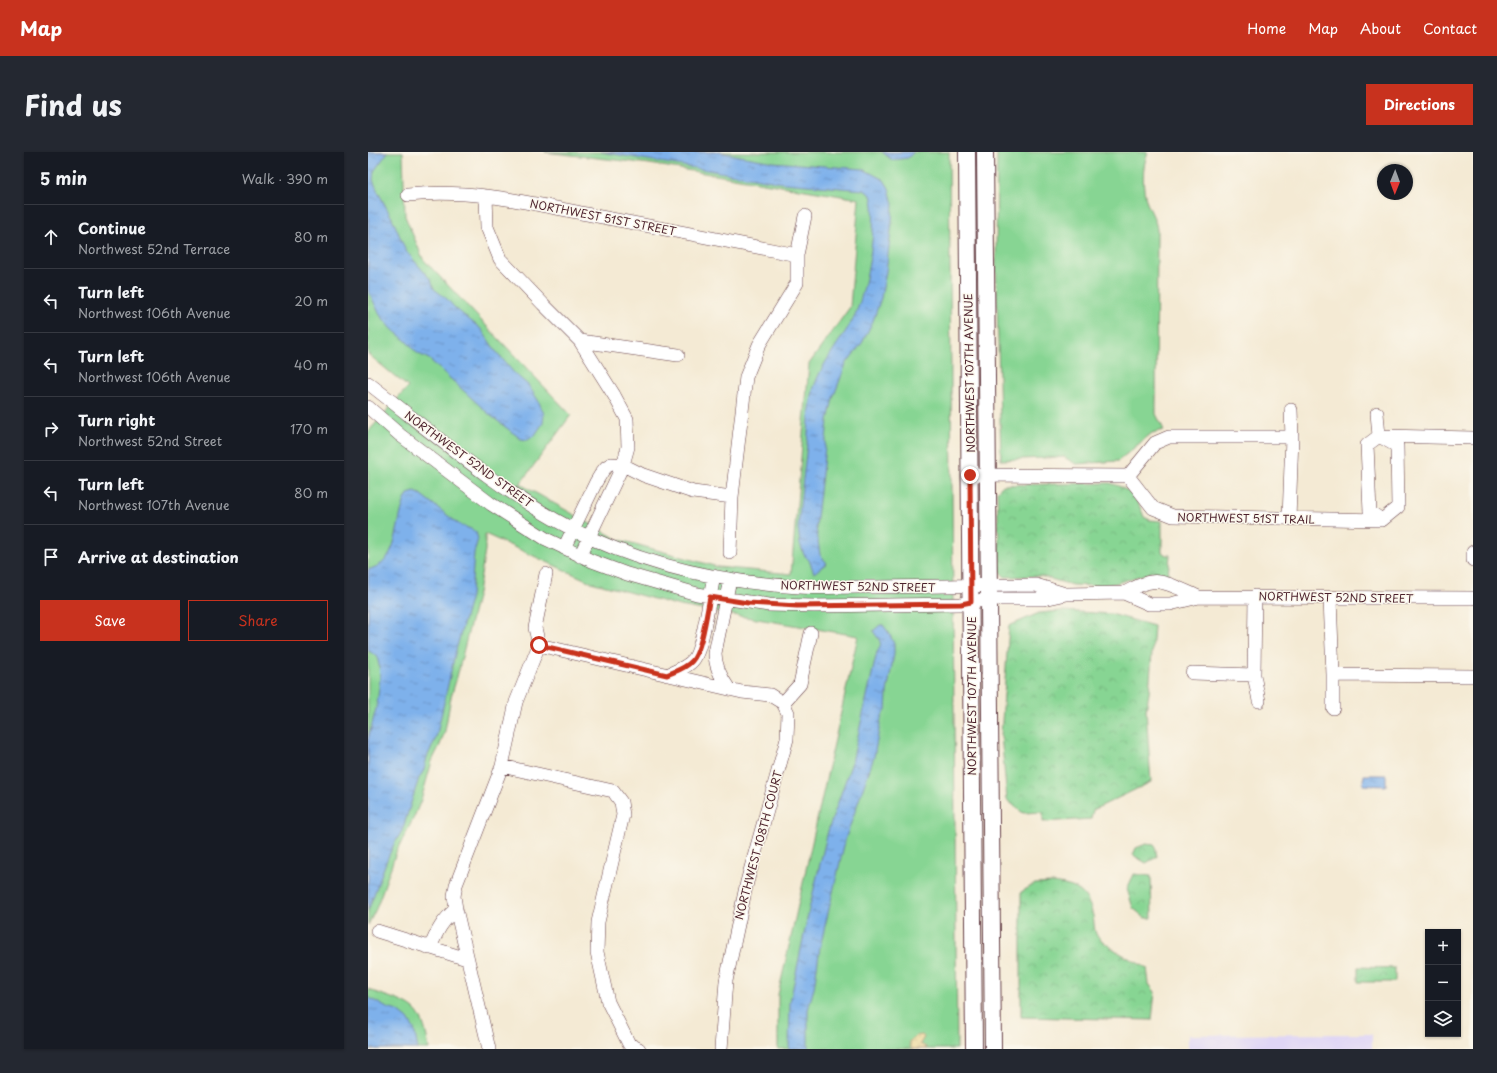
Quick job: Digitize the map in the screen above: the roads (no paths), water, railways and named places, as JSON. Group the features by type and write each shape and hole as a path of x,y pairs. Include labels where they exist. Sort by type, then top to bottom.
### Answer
{"main road":[{"name":"NORTHWEST 107TH AVENUE","path":"967,152 974,1049"},
{"name":"NORTHWEST 107TH AVENUE","path":"985,152 993,1049"}],"street":[{"name":"NORTHWEST 51ST STREET","path":"408,195 431,193 486,196 797,255"},
{"path":"486,196 487,227 500,259 580,341 614,395 627,419 628,447 623,465 580,556"},
{"path":"730,553 732,496 746,377 759,345 797,283 797,255 805,216"},
{"path":"580,341 678,355"},
{"name":"NORTHWEST 52ND STREET","path":"368,384 486,474 534,507 573,530 616,549 680,569 730,579 802,587 971,586 989,592"},
{"name":"NORTHWEST 52ND STREET","path":"368,407 400,434 490,504 526,528 580,556 645,580 674,589 710,597 770,605 802,606 961,604 971,602 989,592 1036,585 1067,594 1124,593 1149,604 1168,604 1199,596 1473,598"},
{"path":"1289,519 1292,437 1291,410"},
{"path":"1377,413 1380,436"},
{"path":"1380,436 1397,446 1398,507 1382,520 1370,512 1367,445 1380,436 1473,438"},
{"path":"970,475 1128,476 1155,443 1169,437 1292,437"},
{"path":"564,548 594,487 606,467 611,464 623,465 643,475 693,492 732,496"},
{"name":"NORTHWEST 51ST TRAIL","path":"1128,476 1154,508 1173,516 1382,520"},
{"path":"594,487 608,494"},
{"path":"1472,560 1473,552"},
{"path":"489,1049 454,896 456,885 502,766 516,702 539,645 535,628 546,574"},
{"path":"697,682 693,666 714,576"},
{"path":"697,682 705,677 715,658 730,579"},
{"name":"NORTHWEST 52ND STREET","path":"1124,593 1141,584 1152,581 1163,582 1199,596"},
{"path":"1168,604 1170,590 1169,584"},
{"path":"1255,596 1254,675 1258,701"},
{"path":"1330,598 1333,708"},
{"path":"539,645 729,689 770,695 785,708 800,684 811,633"},
{"path":"696,655 715,658"},
{"path":"667,675 680,670 696,655"},
{"path":"715,658 729,689"},
{"path":"1192,674 1254,675"},
{"path":"1333,674 1473,676"},
{"name":"NORTHWEST 108TH COURT","path":"720,1049 726,982 746,882 787,740 785,708"},
{"path":"502,766 613,791 621,802 623,815 598,922 597,952 608,1002 629,1044 639,1049"},
{"path":"430,948 437,930 444,919 456,909"},
{"path":"377,931 468,959"}],"water":[{"path":"368,152 388,152 374,171 373,180 392,218 406,251 431,280 434,289 481,329 495,350 514,373 528,385 538,400 544,414 543,423 535,435 528,440 521,439 490,415 429,359 417,353 380,315 368,290"},
{"path":"601,152 718,152 773,162 863,169 884,180 889,188 893,204 892,222 886,272 881,298 873,321 862,343 846,364 833,398 828,421 816,527 820,555 827,563 814,573 800,544 798,528 811,401 817,378 853,319 858,308 867,276 870,257 873,222 871,195 864,190 783,183"},
{"path":"882,152 914,152 908,158 892,160"},
{"path":"415,492 420,494 460,525 476,532 478,539 474,553 471,596 455,654 436,738 427,757 424,770 419,778 402,831 386,862 368,911 368,739 377,705 380,679 377,657 368,650 368,570 378,566 386,559 396,536 404,501 408,494"},
{"path":"880,625 883,625 889,633 894,644 894,654 887,692 886,710 881,719 874,757 846,837 820,947 814,988 808,1010 808,1049 789,1049 790,1002 810,905 828,831 852,762 877,652 880,646 879,639 873,631"},
{"path":"1364,775 1386,775 1386,786 1363,785"},
{"path":"368,997 387,1008 398,1011 408,1019 414,1029 418,1049 368,1049"}]}
